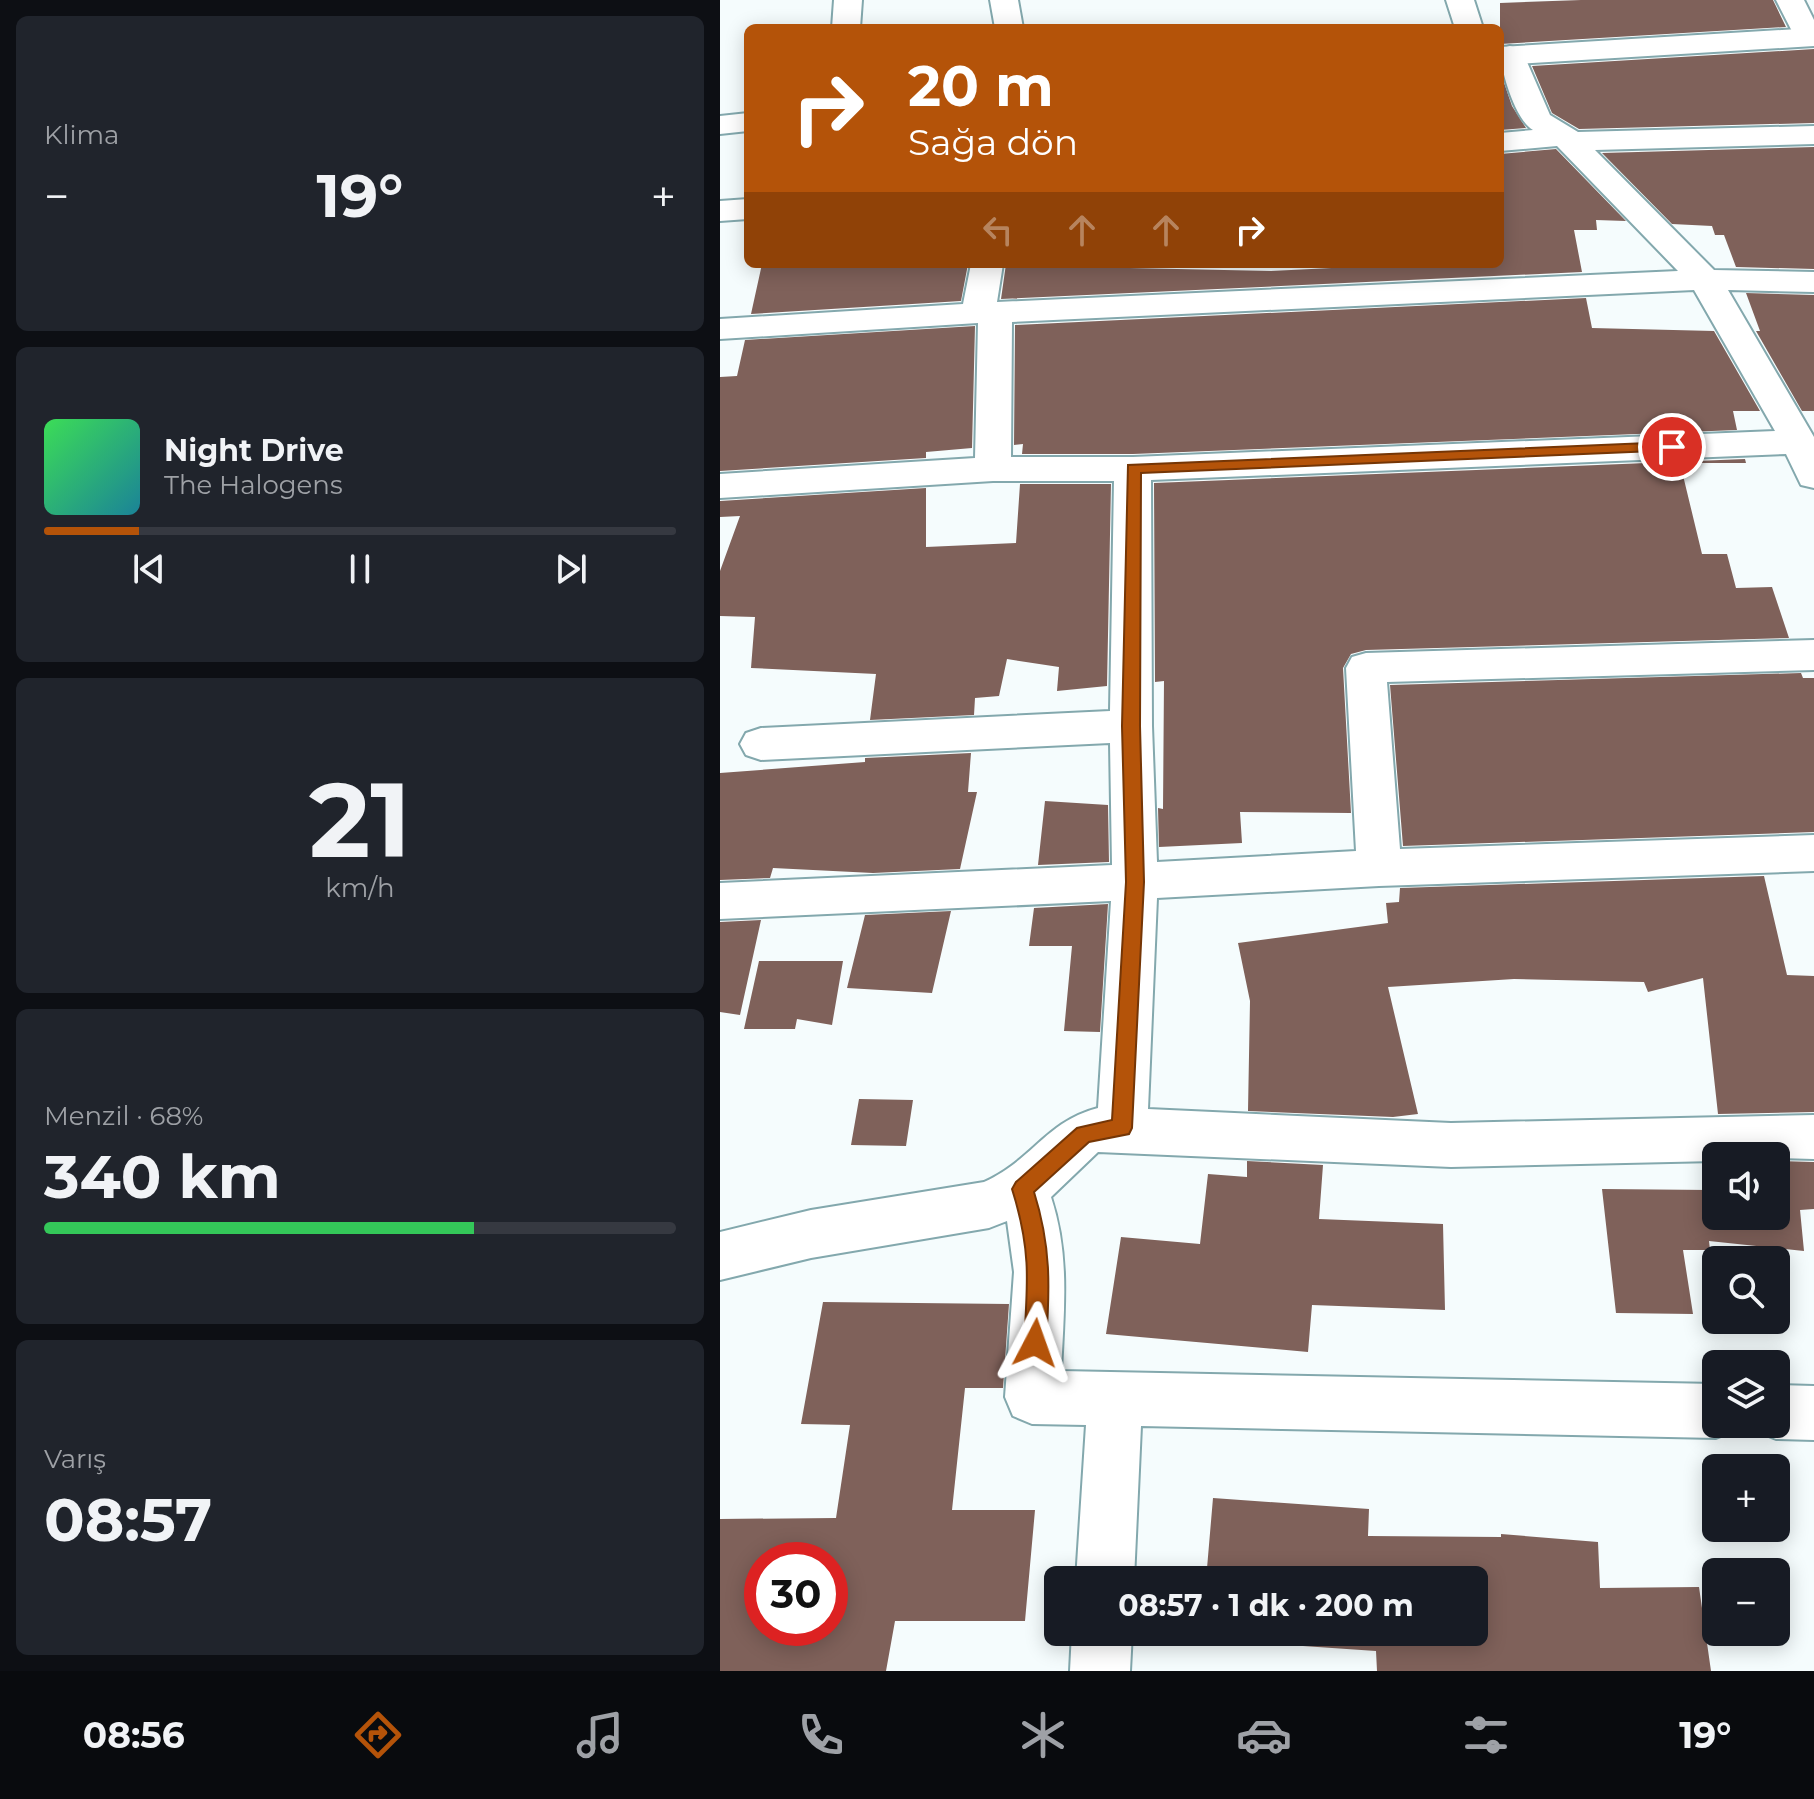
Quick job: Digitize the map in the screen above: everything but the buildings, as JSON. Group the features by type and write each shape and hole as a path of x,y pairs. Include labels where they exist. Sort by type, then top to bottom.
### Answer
{"street":[{"path":"846,24 848,0"},
{"path":"1004,0 1008,24"},
{"path":"1460,0 1468,24"},
{"path":"1790,0 1811,37 1505,55 1537,120 1568,138 1705,280 1799,442 1814,476"},
{"path":"720,125 744,122"},
{"path":"1504,142 1814,135"},
{"path":"720,211 744,209"},
{"path":"987,268 993,469"},
{"path":"720,329 986,312 1705,280 1814,282"},
{"path":"720,486 993,469 1133,469 1799,442"},
{"path":"1122,1128 1135,882 1131,726 1133,469"},
{"path":"1379,868 1366,668 1814,655"},
{"path":"761,744 1131,726"},
{"path":"720,901 1379,868 1814,853"},
{"path":"720,1256 811,1234 989,1205 1023,1189 1084,1134 1122,1128 1451,1145 1814,1137"},
{"path":"1023,1189 1036,1231 1040,1272 1032,1397 1702,1411"},
{"path":"1106,1566 1115,1399"},
{"path":"1790,1412 1814,1413"},
{"path":"1100,1671 1101,1646"}],"route":[{"path":"1035,1343 1040,1272 1036,1231 1023,1189 1084,1134 1122,1128 1135,882 1131,726 1133,469 1672,447"}]}
